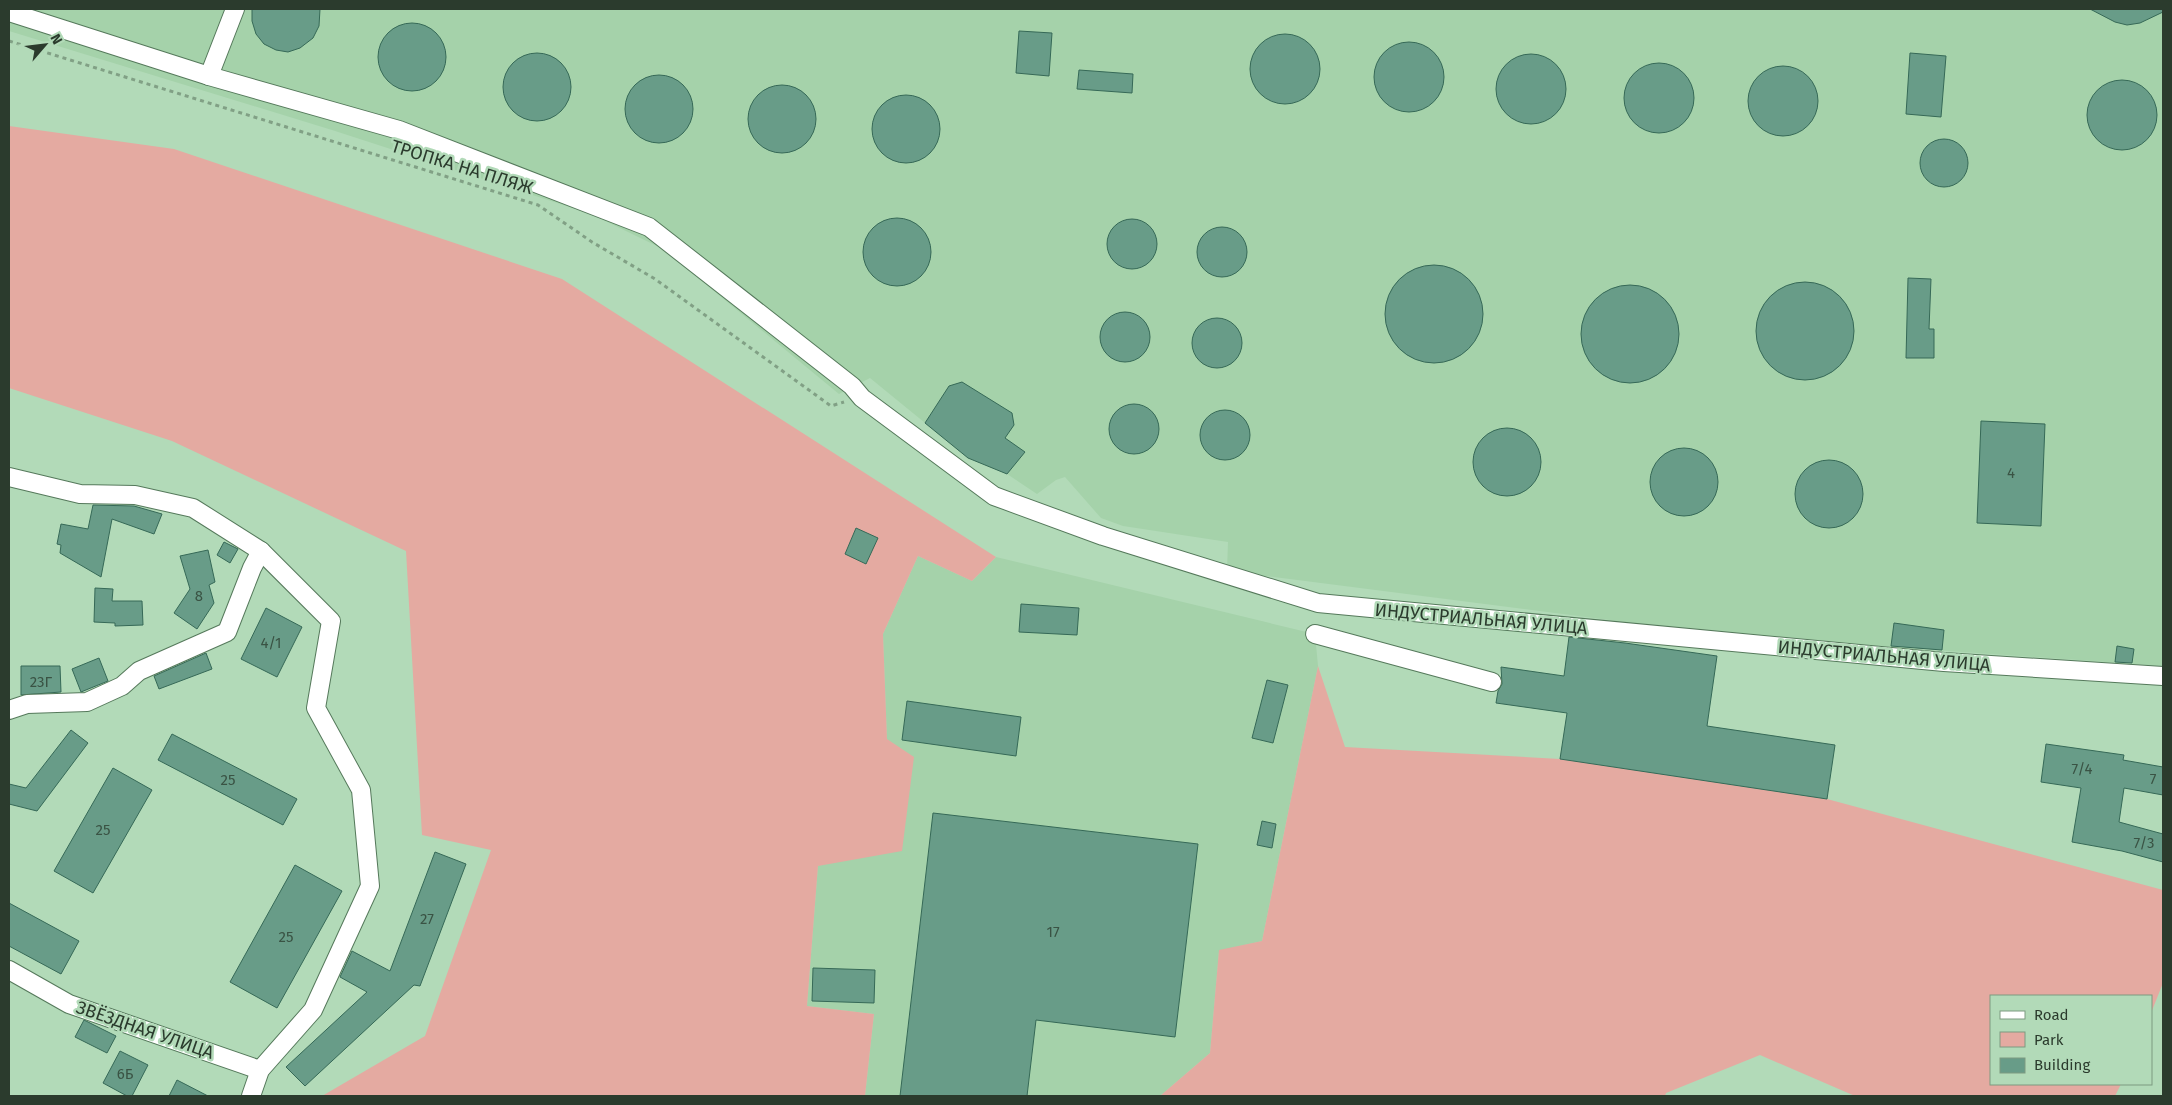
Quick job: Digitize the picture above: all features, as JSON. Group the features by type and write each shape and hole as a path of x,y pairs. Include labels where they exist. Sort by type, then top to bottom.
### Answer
{"street":[{"path":"209,76 235,9"},
{"name":"ИНДУСТРИАЛЬНАЯ УЛИЦА","path":"9,12 209,76 399,130 649,228 857,392 994,496 1102,536 1318,603 1944,662 2163,676"},
{"path":"9,477 80,494 135,495 192,508 261,551 331,622 316,708 361,790 370,886 313,1010 260,1070 251,1096"},
{"path":"9,710 28,704 87,702 122,686 139,671 227,632 252,568 261,551"},
{"path":"1315,634 1492,682"},
{"name":"ЗВЁЗДНАЯ УЛИЦА","path":"9,970 69,1004 260,1070"}],"path":[{"name":"ТРОПКА НА ПЛЯЖ","path":"9,41 538,205 592,242 655,279 774,363 831,406 857,392"}],"shaded area":[{"path":"9,9 2163,9 2163,666 1891,647 1617,621 1227,571 1228,542 1123,526 1101,518 1065,477 1056,480 1037,494 1007,474 968,458 870,378 839,394 663,249 591,214 332,130 9,31"},
{"path":"918,556 972,581 996,557 1315,634 1318,666 1262,941 1219,951 1210,1053 1160,1096 865,1096 874,1014 807,1006 818,866 887,739 883,634"}],"green space":[{"path":"9,126 174,149 562,279 996,557 972,581 918,556 883,634 887,739 914,757 902,851 818,866 807,1006 874,1014 865,1096 322,1096 425,1036 491,850 422,835 406,551 172,441 9,388"},
{"path":"1318,666 1345,747 1560,759 1827,799 2163,890 2163,983 2152,1010 2152,995 1990,995 1990,1085 2120,1085 2115,1096 1855,1096 1760,1055 1666,1093 1665,1096 1160,1096 1210,1053 1219,950 1262,941"}],"building":[{"path":"252,9 320,9 319,26 313,38 300,48 288,52 276,50 264,44 256,34 252,21"},
{"path":"2090,9 2163,9 2163,12 2140,23 2127,25 2115,22"},
{"path":"412,23 425,26 436,33 443,44 446,57 443,70 436,81 425,88 412,91 399,88 388,81 381,70 378,57 381,44 388,33 399,26"},
{"path":"1019,31 1052,33 1049,76 1016,73"},
{"path":"1285,34 1298,37 1310,44 1317,56 1320,69 1317,82 1310,94 1298,101 1285,104 1272,101 1260,94 1253,82 1250,69 1253,56 1260,44 1272,37"},
{"path":"1409,42 1422,45 1434,52 1441,64 1444,77 1441,90 1434,102 1422,109 1409,112 1396,109 1384,102 1377,90 1374,77 1377,64 1384,52 1396,45"},
{"path":"537,53 550,56 561,63 568,74 571,87 568,100 561,111 550,118 537,121 524,118 513,111 506,100 503,87 506,74 513,63 524,56"},
{"path":"1910,53 1946,56 1941,117 1906,114"},
{"path":"1531,54 1544,57 1556,64 1563,76 1566,89 1563,102 1556,114 1544,121 1531,124 1518,121 1506,114 1499,102 1496,89 1499,76 1506,64 1518,57"},
{"path":"1659,63 1672,66 1684,73 1691,85 1694,98 1691,111 1684,123 1672,130 1659,133 1646,130 1634,123 1627,111 1624,98 1627,85 1634,73 1646,66"},
{"path":"1783,66 1796,69 1808,76 1815,88 1818,101 1815,114 1808,126 1796,133 1783,136 1770,133 1758,126 1751,114 1748,101 1751,88 1758,76 1770,69"},
{"path":"1079,70 1133,74 1132,93 1077,89"},
{"path":"659,75 672,78 683,85 690,96 693,109 690,122 683,133 672,140 659,143 646,140 635,133 628,122 625,109 628,96 635,85 646,78"},
{"path":"2122,80 2135,83 2147,90 2154,102 2157,115 2154,128 2147,140 2135,147 2122,150 2109,147 2097,140 2090,128 2087,115 2090,102 2097,90 2109,83"},
{"path":"782,85 795,88 806,95 813,106 816,119 813,132 806,143 795,150 782,153 769,150 758,143 751,132 748,119 751,106 758,95 769,88"},
{"path":"906,95 919,98 930,105 937,116 940,129 937,142 930,153 919,160 906,163 893,160 882,153 875,142 872,129 875,116 882,105 893,98"},
{"path":"1944,139 1953,141 1961,146 1966,154 1968,163 1966,172 1961,180 1953,185 1944,187 1935,185 1927,180 1922,172 1920,163 1922,154 1927,146 1935,141"},
{"path":"897,218 910,221 921,228 928,239 931,252 928,265 921,276 910,283 897,286 884,283 873,276 866,265 863,252 866,239 873,228 884,221"},
{"path":"1132,219 1150,226 1157,244 1150,262 1132,269 1114,262 1107,244 1114,226"},
{"path":"1222,227 1236,231 1243,238 1247,252 1243,266 1236,273 1222,277 1208,273 1201,266 1197,252 1201,238 1208,231"},
{"path":"1434,265 1453,269 1469,279 1479,295 1483,314 1479,333 1469,349 1453,359 1434,363 1415,359 1399,349 1389,333 1385,314 1389,295 1399,279 1415,269"},
{"path":"1908,278 1931,279 1929,329 1934,329 1934,358 1906,358"},
{"path":"1805,282 1824,286 1840,296 1850,312 1854,331 1850,350 1840,366 1824,376 1805,380 1786,376 1770,366 1760,350 1756,331 1760,312 1770,296 1786,286"},
{"path":"1630,285 1649,289 1665,299 1675,315 1679,334 1675,353 1665,369 1649,379 1630,383 1611,379 1595,369 1585,353 1581,334 1585,315 1595,299 1611,289"},
{"path":"1125,312 1139,316 1146,323 1150,337 1146,351 1139,358 1125,362 1111,358 1104,351 1100,337 1104,323 1111,316"},
{"path":"1217,318 1235,325 1242,343 1235,361 1217,368 1199,361 1192,343 1199,325"},
{"path":"962,382 1012,413 1014,425 1005,438 1025,452 1007,474 968,458 925,423 949,386"},
{"path":"1134,404 1152,411 1159,429 1152,447 1134,454 1116,447 1109,429 1116,411"},
{"path":"1225,410 1243,417 1250,435 1243,453 1225,460 1207,453 1200,435 1207,417"},
{"path":"1981,421 2045,424 2041,526 1977,523"},
{"path":"1507,428 1520,430 1531,438 1539,449 1541,462 1539,475 1531,486 1520,494 1507,496 1494,494 1483,486 1475,475 1473,462 1475,449 1483,438 1494,430"},
{"path":"1684,448 1697,450 1708,458 1716,469 1718,482 1716,495 1708,506 1697,514 1684,516 1671,514 1660,506 1652,495 1650,482 1652,469 1660,458 1671,450"},
{"path":"1829,460 1842,462 1853,470 1861,481 1863,494 1861,507 1853,518 1842,526 1829,528 1816,526 1805,518 1797,507 1795,494 1797,481 1805,470 1816,462"},
{"path":"93,505 134,506 162,514 154,534 112,519 101,577 60,553 61,545 57,544 61,524 88,529"},
{"path":"856,528 878,538 866,564 845,554"},
{"path":"224,542 238,549 230,563 217,555"},
{"path":"208,550 215,582 209,585 214,603 197,629 174,613 190,589 180,556"},
{"path":"95,588 113,589 112,601 142,601 143,625 115,626 115,623 94,622"},
{"path":"1021,604 1079,608 1077,635 1019,632"},
{"path":"266,608 302,627 277,677 241,659"},
{"path":"1894,623 1944,630 1942,650 1891,646"},
{"path":"1569,637 1717,656 1707,726 1835,745 1827,799 1560,759 1567,713 1496,703 1498,691 1502,684 1501,667 1564,676"},
{"path":"2117,646 2134,649 2132,663 2115,662"},
{"path":"206,653 212,669 159,689 154,676"},
{"path":"99,658 108,681 81,692 72,669"},
{"path":"21,666 60,666 61,692 21,695"},
{"path":"1267,680 1288,685 1273,743 1252,738"},
{"path":"907,701 1021,717 1016,756 902,740"},
{"path":"71,730 88,743 37,811 9,804 9,784 26,788"},
{"path":"172,734 297,799 283,825 158,760"},
{"path":"2046,744 2124,755 2123,760 2163,767 2163,795 2124,788 2119,822 2163,834 2163,862 2122,851 2072,842 2081,788 2041,782"},
{"path":"113,768 152,790 93,893 54,871"},
{"path":"933,813 1198,844 1175,1037 1036,1020 1027,1096 900,1096"},
{"path":"1262,821 1276,824 1272,848 1257,845"},
{"path":"435,852 466,864 420,986 414,985 305,1086 286,1067 367,992 340,977 352,951 390,971"},
{"path":"295,865 342,891 277,1008 230,982"},
{"path":"9,903 79,941 61,974 9,946"},
{"path":"813,968 875,970 874,1003 812,1001"},
{"path":"84,1020 116,1036 107,1053 75,1037"},
{"path":"120,1051 148,1065 132,1096 127,1096 103,1083"},
{"path":"177,1080 208,1096 169,1096"}]}
